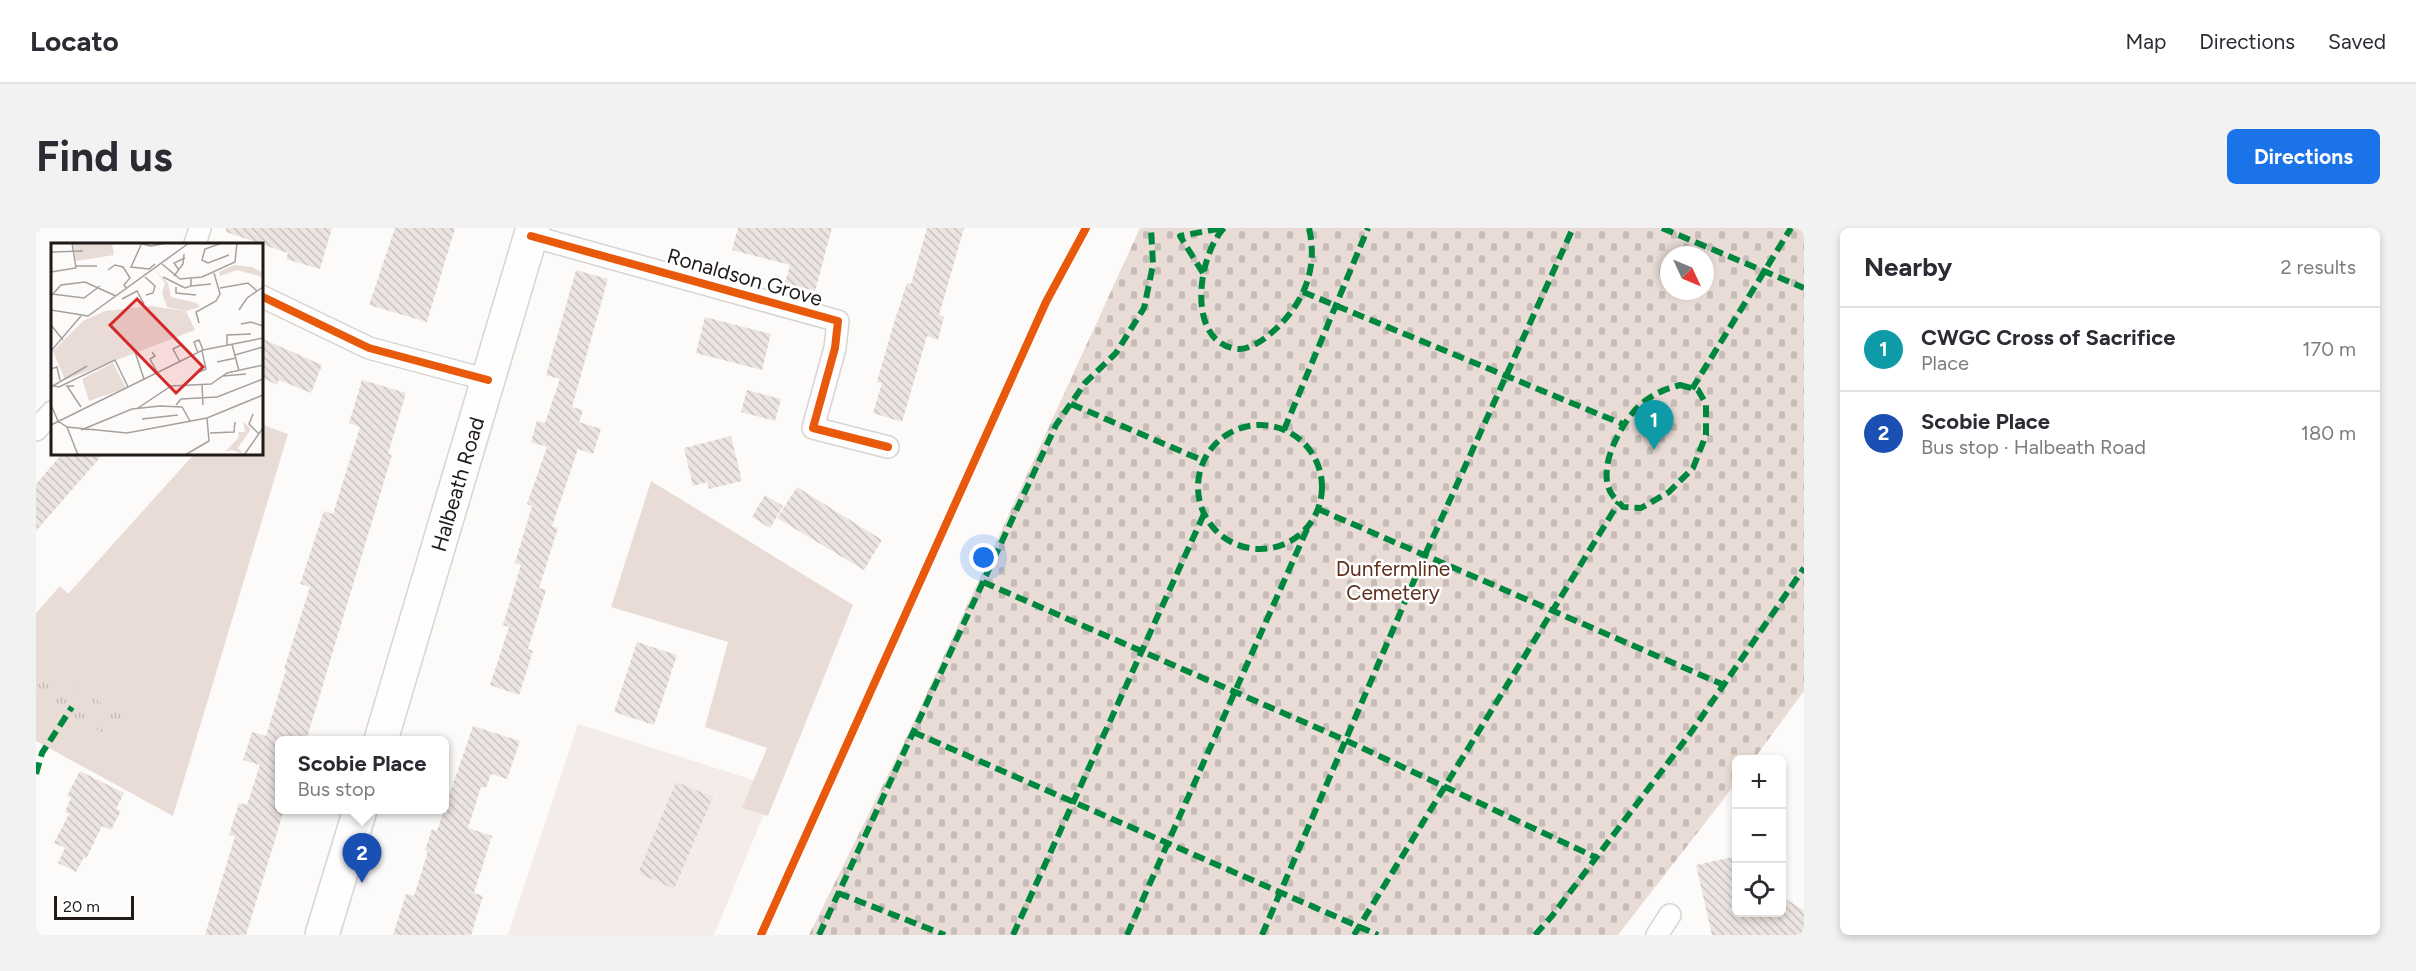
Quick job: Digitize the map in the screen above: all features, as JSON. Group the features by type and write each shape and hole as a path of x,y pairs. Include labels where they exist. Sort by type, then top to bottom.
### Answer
{"main road":[{"name":"Halbeath Road","path":"382,736 532,232"},
{"path":"322,935 359,814"}],"street":[{"path":"195,243 200,228"},
{"name":"Ronaldson Grove","path":"532,232 838,321 835,348 813,428 888,447"},
{"path":"262,296 369,348 488,380"},
{"path":"36,430 51,413"},
{"path":"1657,935 1670,915"}],"shaded area":[{"path":"578,724 775,787 714,935 508,935"}],"green space":[{"name":"Dunfermline Cemetery","path":"1140,228 1804,228 1804,691 1757,755 1732,755 1732,788 1618,935 809,935 910,730"},
{"path":"262,424 288,434 173,816 36,741 36,613 60,586 68,594 194,454 262,454"},
{"path":"651,481 853,605 768,816 742,808 767,748 705,727 728,642 611,607"},
{"path":"36,666 129,718 116,740 36,696"}],"building":[{"path":"226,228 332,228 320,269 286,259 288,253 226,232"},
{"path":"395,228 455,228 427,322 369,305"},
{"path":"738,228 832,228 815,291 785,283 790,265 732,250"},
{"path":"927,228 964,228 939,315 944,317 938,340 927,336 902,422 873,413 882,383 877,382 893,326 907,283 911,284"},
{"path":"576,270 608,279 572,407 583,410 579,422 601,429 593,454 578,449 552,526 558,528 539,588 546,590 528,649 533,651 519,695 490,685 509,627 503,625 521,565 515,563 532,506 527,504 547,447 531,442 537,421 545,423 560,379 546,375"},
{"path":"705,317 771,334 762,370 696,353"},
{"path":"262,338 322,365 311,393 279,380 277,385 262,378"},
{"path":"362,380 406,393 388,454 392,455 308,736 275,736 275,814 283,814 246,935 205,935 235,836 229,835 239,803 247,805 260,765 243,760 252,732 266,736 310,587 300,584 324,511 333,514 360,427 349,423"},
{"path":"747,390 781,399 775,421 741,412"},
{"path":"731,436 742,481 709,489 707,482 693,486 684,448"},
{"path":"62,454 103,454 36,531 36,484"},
{"path":"797,487 882,540 864,570 777,518"},
{"path":"765,495 783,506 770,528 752,517"},
{"path":"637,642 677,655 654,725 614,712"},
{"path":"473,726 520,741 507,779 491,774 486,788 481,787 468,828 492,836 474,893 483,896 471,935 393,935 406,894 414,896 428,851 425,850 432,829 437,831 443,814 449,814 449,796"},
{"path":"80,771 124,793 116,809 121,811 111,830 102,826 86,859 84,857 76,872 58,863 65,848 54,843 69,814 65,812 71,798 67,796"},
{"path":"676,782 713,797 674,889 638,873"},
{"path":"1732,857 1732,917 1786,917 1786,899 1804,910 1804,935 1712,935 1696,865"}],"marked path":[{"path":"819,935 1056,425 1085,383 1116,353 1144,308 1153,265 1151,228"},
{"path":"1203,273 1180,236 1223,228"},
{"path":"1224,228 1215,241 1203,276 1201,296 1203,315 1209,331 1220,343 1237,349 1250,347 1267,337 1299,300 1312,259 1309,228"},
{"path":"1284,430 1368,228"},
{"path":"1262,935 1425,555 1573,228"},
{"path":"1662,228 1804,288"},
{"path":"1692,389 1791,228"},
{"path":"1303,292 1625,425"},
{"path":"1680,385 1698,390 1706,404 1706,435 1693,468 1669,492 1641,508 1623,507 1611,493 1607,483 1608,460 1617,437 1629,417 1641,404 1657,394 1680,385"},
{"path":"1071,404 1204,461"},
{"path":"1260,425 1284,430 1304,443 1317,463 1322,487 1317,511 1304,531 1284,544 1260,549 1236,544 1216,531 1203,511 1198,487 1203,463 1216,443 1236,430 1260,425"},
{"path":"1354,935 1619,502"},
{"path":"1318,509 1724,685"},
{"path":"1013,935 1204,514"},
{"path":"1127,935 1308,527"},
{"path":"1535,935 1552,916 1692,731 1804,568"},
{"path":"983,582 1345,740 1597,858"},
{"path":"36,774 42,753 72,707"},
{"path":"913,732 1378,935"},
{"path":"838,893 945,935"}],"cycle path":[{"path":"761,935 1046,302 1086,228"},
{"path":"531,236 838,321 835,348 813,428 888,447"},
{"path":"262,296 369,348 488,380"}],"place":[{"name":"CWGC Cross of Sacrifice","path":"1654,450"},
{"name":"Scobie Place","path":"362,883"}]}
